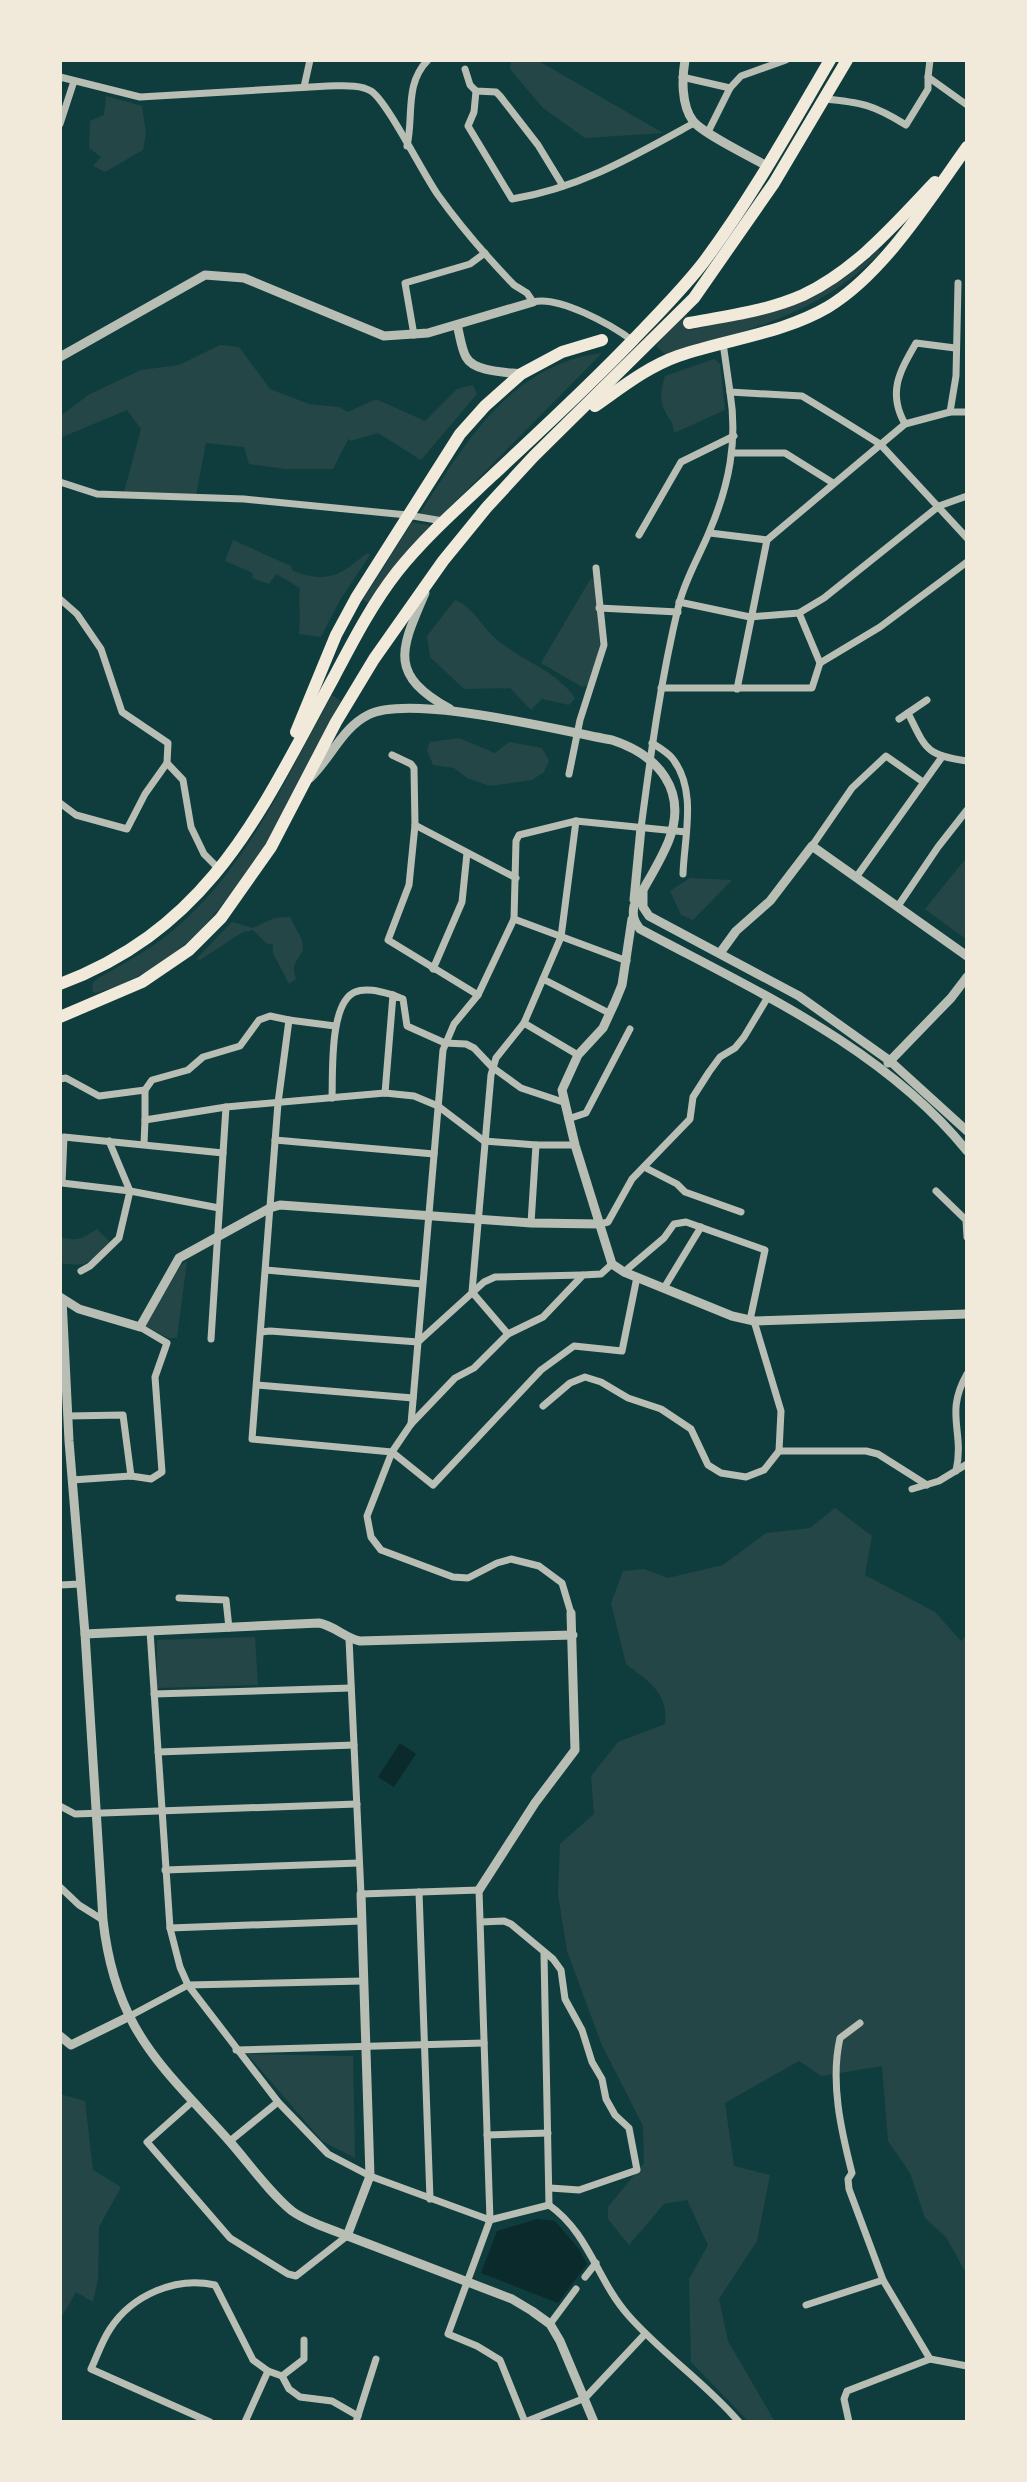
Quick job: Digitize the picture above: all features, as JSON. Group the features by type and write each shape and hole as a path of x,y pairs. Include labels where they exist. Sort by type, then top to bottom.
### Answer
{"highway":[{"path":"60,984 115,958 156,931 188,905 221,870 255,821 379,598 406,560 633,341 702,264 767,166 830,60"},
{"path":"60,1017 142,982 174,962 221,918 271,847 336,722 374,659 431,578 487,507 534,456 694,298 774,183 847,60"},
{"path":"556,433 621,387 676,357 757,335 828,307 862,281 924,209 965,150"},
{"path":"689,323 761,309 803,295 836,275 878,241 965,150"},
{"path":"276,784 336,635 407,515 460,434 485,406 521,374 562,352 602,340"},
{"path":"76,978 87,1004"}],"street":[{"path":"304,87 310,60"},
{"path":"407,146 413,84 417,71 428,60"},
{"path":"685,60 682,77 688,112 694,123 767,166"},
{"path":"708,132 730,88 741,76 786,60"},
{"path":"824,99 862,102 906,125 928,89 930,60"},
{"path":"465,69 470,85 476,91 496,92 538,145 563,186"},
{"path":"60,77 140,97 304,87 351,86 373,92 438,196 485,253 533,302"},
{"path":"682,77 730,88"},
{"path":"928,77 967,105"},
{"path":"60,124 74,81"},
{"path":"476,91 474,112 468,126 512,199 605,172 694,123"},
{"path":"414,335 405,283 470,264 485,253"},
{"path":"60,357 205,275 244,278 384,336 414,335 541,300 578,311 620,331 633,341"},
{"path":"950,412 956,376 958,283"},
{"path":"457,325 465,355 471,363 521,374"},
{"path":"723,343 735,423 732,453 726,489 679,602 661,688 622,985 603,1028 578,1055 562,1090 563,1102 612,1264 624,1272 732,1316 752,1320 967,1314"},
{"path":"905,424 899,413 895,381 916,343 955,348"},
{"path":"730,392 802,396 880,444 967,538"},
{"path":"737,689 767,540 905,424 950,412 967,412"},
{"path":"639,535 681,462 734,436"},
{"path":"732,453 785,453 833,483"},
{"path":"60,482 97,494 244,499 443,521"},
{"path":"679,602 750,617 799,613 824,598 939,506 967,496"},
{"path":"710,533 767,540"},
{"path":"820,663 880,627 967,562"},
{"path":"569,774 580,720 604,645 596,568"},
{"path":"431,578 407,633 405,662 415,685 454,711"},
{"path":"60,599 77,614 101,649 122,712 168,743 167,763 145,794 127,829 76,815 60,803"},
{"path":"599,608 678,612"},
{"path":"661,688 812,688 820,663 799,613"},
{"path":"899,719 927,700"},
{"path":"305,783 324,764 352,725 391,707 454,711 612,740 633,747 660,768 672,795 673,822 669,839 634,906 632,915 635,923 640,929 827,1032 918,1102 967,1151"},
{"path":"908,713 926,748 942,757 967,761"},
{"path":"652,743 672,758 687,794 683,874"},
{"path":"392,755 414,768 415,825 409,885 388,940 478,995"},
{"path":"720,953 736,931 770,901 852,788 886,756 923,782"},
{"path":"857,876 942,757"},
{"path":"167,763 183,780 191,827 204,854 221,870"},
{"path":"898,906 967,810"},
{"path":"411,1424 445,1043 454,1024 478,995 514,919 516,841 519,835 576,821 686,832"},
{"path":"508,1334 472,1292 492,1067 524,1023 561,937 576,821"},
{"path":"415,825 516,878"},
{"path":"812,846 967,956"},
{"path":"433,969 462,902 467,853"},
{"path":"643,888 643,907 649,916 799,996 890,1061 967,1131"},
{"path":"514,919 627,961"},
{"path":"881,1071 967,977"},
{"path":"543,979 609,1013"},
{"path":"332,1098 335,1026 346,1000 356,991 374,991 403,999 407,1026 445,1043 466,1044 521,1088 563,1102"},
{"path":"385,1093 393,995"},
{"path":"140,1327 179,1258 280,1205 531,1223 608,1222 632,1179 690,1119 693,1097 720,1057 735,1048 744,1037 768,997"},
{"path":"144,1144 145,1090 152,1080 188,1070 203,1057 240,1046 259,1020 270,1016 335,1026"},
{"path":"289,1020 278,1103 252,1439 392,1452 433,1485 541,1370 574,1346 622,1351 637,1277"},
{"path":"524,1023 578,1055"},
{"path":"568,1119 586,1113 630,1029"},
{"path":"60,1079 66,1078 99,1096 145,1090"},
{"path":"145,1120 226,1107 385,1093 414,1096 438,1106 484,1141 575,1145"},
{"path":"211,1339 226,1107"},
{"path":"219,1208 130,1191 62,1183 62,1137 223,1153"},
{"path":"275,1140 434,1154"},
{"path":"81,1271 119,1238 130,1191 109,1141"},
{"path":"531,1223 536,1145"},
{"path":"644,1167 677,1184 685,1192 741,1212"},
{"path":"936,1191 966,1220 967,1237"},
{"path":"543,1406 570,1383 585,1377 601,1382 628,1398 661,1409 691,1429 708,1465 721,1473 746,1477 764,1470 779,1451 781,1411 752,1320 765,1250 686,1222 674,1224 664,1238 624,1272"},
{"path":"664,1288 701,1227"},
{"path":"261,1332 418,1342 472,1292 495,1277 601,1274 612,1264"},
{"path":"266,1270 422,1284"},
{"path":"583,1275 543,1317 508,1334 474,1368 455,1378 411,1424 392,1452 367,1516 371,1537 381,1550 453,1577 468,1578 511,1559 531,1563 551,1573 562,1583 571,1613 575,1750 535,1803 479,1890 490,2220 448,2334 500,2360 525,2422 585,2398 645,2334"},
{"path":"61,1298 79,1309 140,1327 167,1343 155,1377 162,1472 151,1479 131,1476 72,1480"},
{"path":"61,1298 68,1416 65,1441 72,1480 85,1634 103,1920 106,1948 130,2016 146,2043 193,2101 274,2194 295,2213 512,2299 550,2324 594,2422"},
{"path":"956,1471 960,1456 954,1404 967,1374"},
{"path":"257,1385 413,1398"},
{"path":"68,1416 123,1415 131,1476"},
{"path":"779,1451 866,1451 878,1454 927,1485"},
{"path":"912,1489 927,1485 967,1464"},
{"path":"60,1585 80,1584"},
{"path":"179,1598 226,1600 229,1628"},
{"path":"85,1634 319,1623 329,1625 349,1639 573,1635"},
{"path":"150,1631 170,1928 188,1985 278,2102 328,2154 370,2176 490,2220 549,2205"},
{"path":"193,2101 147,2142 230,2238 296,2276 347,2236 370,2176 349,1639"},
{"path":"154,1694 351,1688"},
{"path":"158,1752 354,1745"},
{"path":"60,1806 75,1814 357,1804"},
{"path":"165,1870 359,1863"},
{"path":"60,1887 79,1905 103,1920"},
{"path":"361,1894 479,1890"},
{"path":"419,1892 430,2199"},
{"path":"170,1928 362,1921"},
{"path":"481,1922 504,1921 511,1924 553,1959 561,1970 565,1999 582,2030 592,2062 602,2079 606,2099 615,2115 629,2128 637,2170 579,2190 550,2188"},
{"path":"544,1954 549,2205"},
{"path":"60,2036 71,2045 188,1985 363,1981"},
{"path":"860,2023 840,2038 836,2060 840,2119 852,2173 848,2179 849,2189 883,2280 930,2359"},
{"path":"236,2050 484,2043"},
{"path":"230,2141 278,2102"},
{"path":"487,2135 548,2133"},
{"path":"549,2205 574,2227 611,2292 645,2334 719,2398 739,2422"},
{"path":"585,2277 596,2263"},
{"path":"806,2305 883,2280"},
{"path":"210,2422 91,2369 110,2329 123,2314 165,2287 199,2281 215,2285 253,2360 282,2376 289,2389 300,2397 332,2401 357,2419 376,2359"},
{"path":"550,2324 576,2289"},
{"path":"282,2376 304,2359 304,2340"},
{"path":"849,2422 844,2399 847,2391 930,2359 967,2366"},
{"path":"245,2422 268,2371"}],"shaded area":[{"path":"511,60 537,60 663,133 585,138 543,108 510,69"},
{"path":"106,96 142,106 146,133 143,150 105,172 93,166 101,157 89,148 90,121 104,115"},
{"path":"878,250 881,252 857,274 807,306 781,318 666,355 656,346 686,313 690,330 790,304 835,282"},
{"path":"220,345 239,347 270,389 309,404 339,407 348,412 376,399 425,421 457,389 473,385 477,394 421,460 378,433 350,441 349,438 333,469 286,469 249,464 244,447 206,443 196,495 124,492 141,429 127,410 60,438 60,416 90,394 141,370 179,365"},
{"path":"602,353 439,518 419,515 472,436 516,391 541,373 570,360"},
{"path":"714,359 720,364 725,410 674,433 662,401 665,376"},
{"path":"412,522 429,525 429,528 369,603 363,600"},
{"path":"233,540 291,566 293,571 316,577 341,572 367,553 370,555 340,600 321,637 299,634 300,588 276,574 269,584 252,578 253,573 225,561"},
{"path":"591,578 596,582 600,647 588,685 582,687 541,663"},
{"path":"455,600 500,642 567,688 575,698 569,705 542,699 531,710 510,688 464,689 430,657 427,636"},
{"path":"332,695 341,701 269,840 231,894 200,931 163,964 116,987 95,993 92,991 93,983 98,978 151,947 182,923 209,895 256,832"},
{"path":"459,738 495,753 509,742 542,748 549,761 544,772 532,780 490,786 467,778 454,768 433,765 427,750 430,742"},
{"path":"967,857 967,940 925,909"},
{"path":"690,878 732,880 693,920 681,915 670,891"},
{"path":"290,917 302,940 303,951 294,968 296,979 289,984 273,953 273,945 266,943 253,930 243,932 200,960 196,959 232,922 253,928 274,918"},
{"path":"97,1229 110,1242 93,1259 78,1265 60,1263 60,1236 79,1238"},
{"path":"187,1261 177,1338 168,1338 146,1326 181,1265"},
{"path":"835,1508 872,1536 865,1575 935,1612 961,1641 967,1635 967,2275 946,2237 925,2218 910,2173 888,2141 882,2066 821,2076 799,2061 725,2103 734,2166 770,2175 757,2241 719,2299 728,2341 775,2422 749,2422 691,2362 689,2279 708,2245 687,2200 664,2204 629,2245 608,2219 608,2207 644,2163 643,2126 601,2043 567,1951 558,1894 560,1844 594,1814 591,1776 618,1742 665,1724 664,1704 660,1696 649,1682 626,1664 611,1603 623,1571 644,1569 668,1578 723,1565 766,1533 810,1528"},
{"path":"255,1637 258,1685 157,1688 157,1640"},
{"path":"400,1743 416,1754 394,1787 378,1777"},
{"path":"247,2054 353,2056 355,2158 322,2141"},
{"path":"60,2094 85,2101 93,2170 121,2187 99,2227 98,2279 93,2302 76,2292 60,2320"},
{"path":"537,2219 555,2221 579,2249 587,2264 558,2303 481,2273 497,2231"}]}
